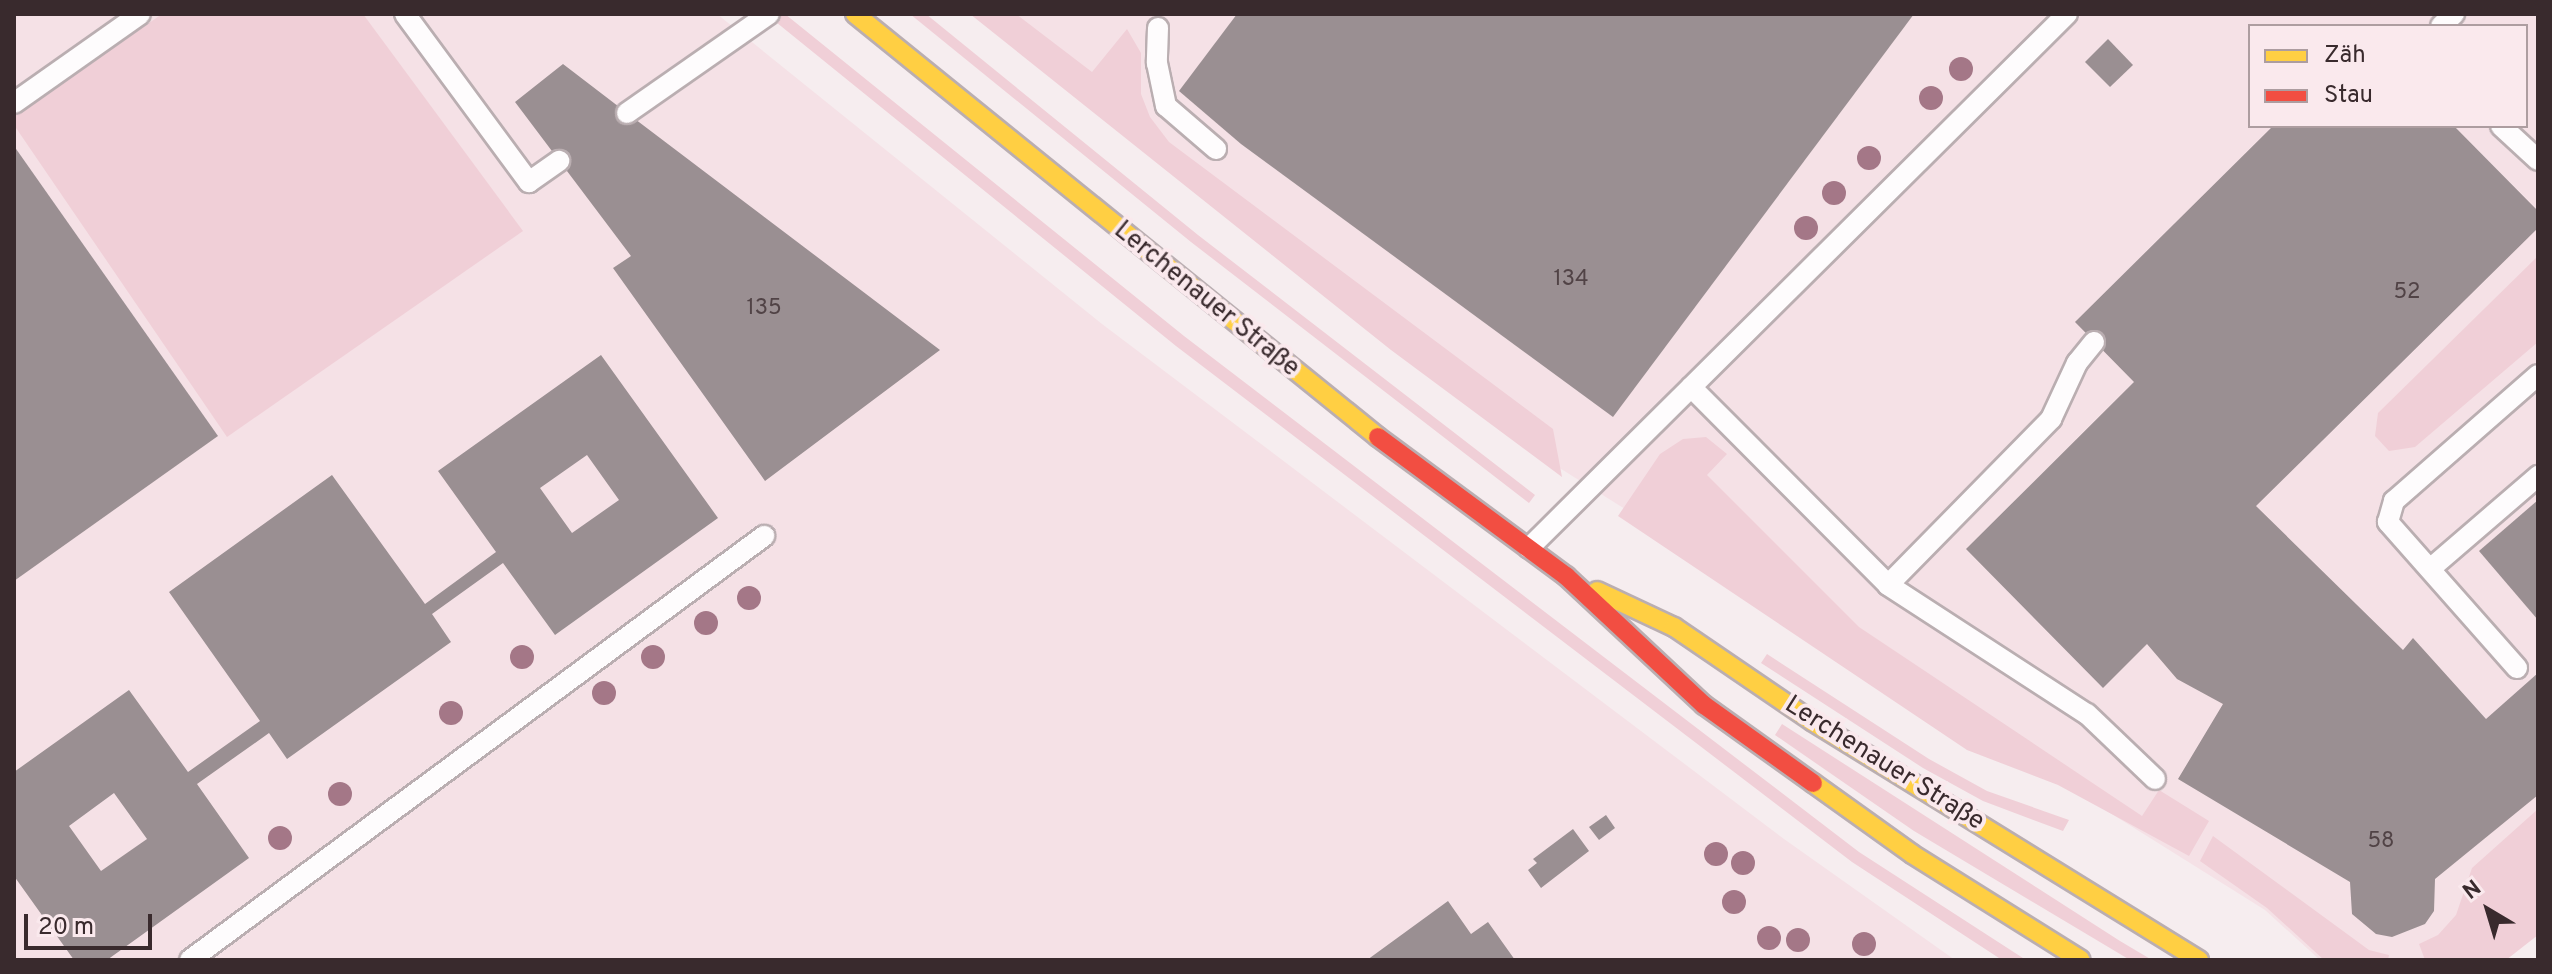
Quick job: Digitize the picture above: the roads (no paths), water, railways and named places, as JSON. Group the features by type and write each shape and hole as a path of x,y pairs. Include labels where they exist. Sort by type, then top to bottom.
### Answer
{"main road":[{"name":"Lerchenauer Straße","path":"855,14 1375,435 1566,576 1704,705 1912,854 2081,960"},
{"name":"Lerchenauer Straße","path":"1566,576 1674,627 1812,721 2199,960"}],"lane":[{"path":"14,103 140,14"},
{"path":"405,14 529,182 559,161"},
{"path":"627,113 769,14"},
{"path":"1529,548 2067,14"},
{"path":"1158,28 1157,63 1166,106 1216,149"},
{"path":"2503,128 2538,160"},
{"path":"1888,585 2051,419 2077,363 2094,342"},
{"path":"2517,668 2388,522 2394,501 2538,375"},
{"path":"1691,387 1888,585 2087,714 2155,779"},
{"path":"2430,569 2538,476"},
{"path":"190,960 764,536"}]}
